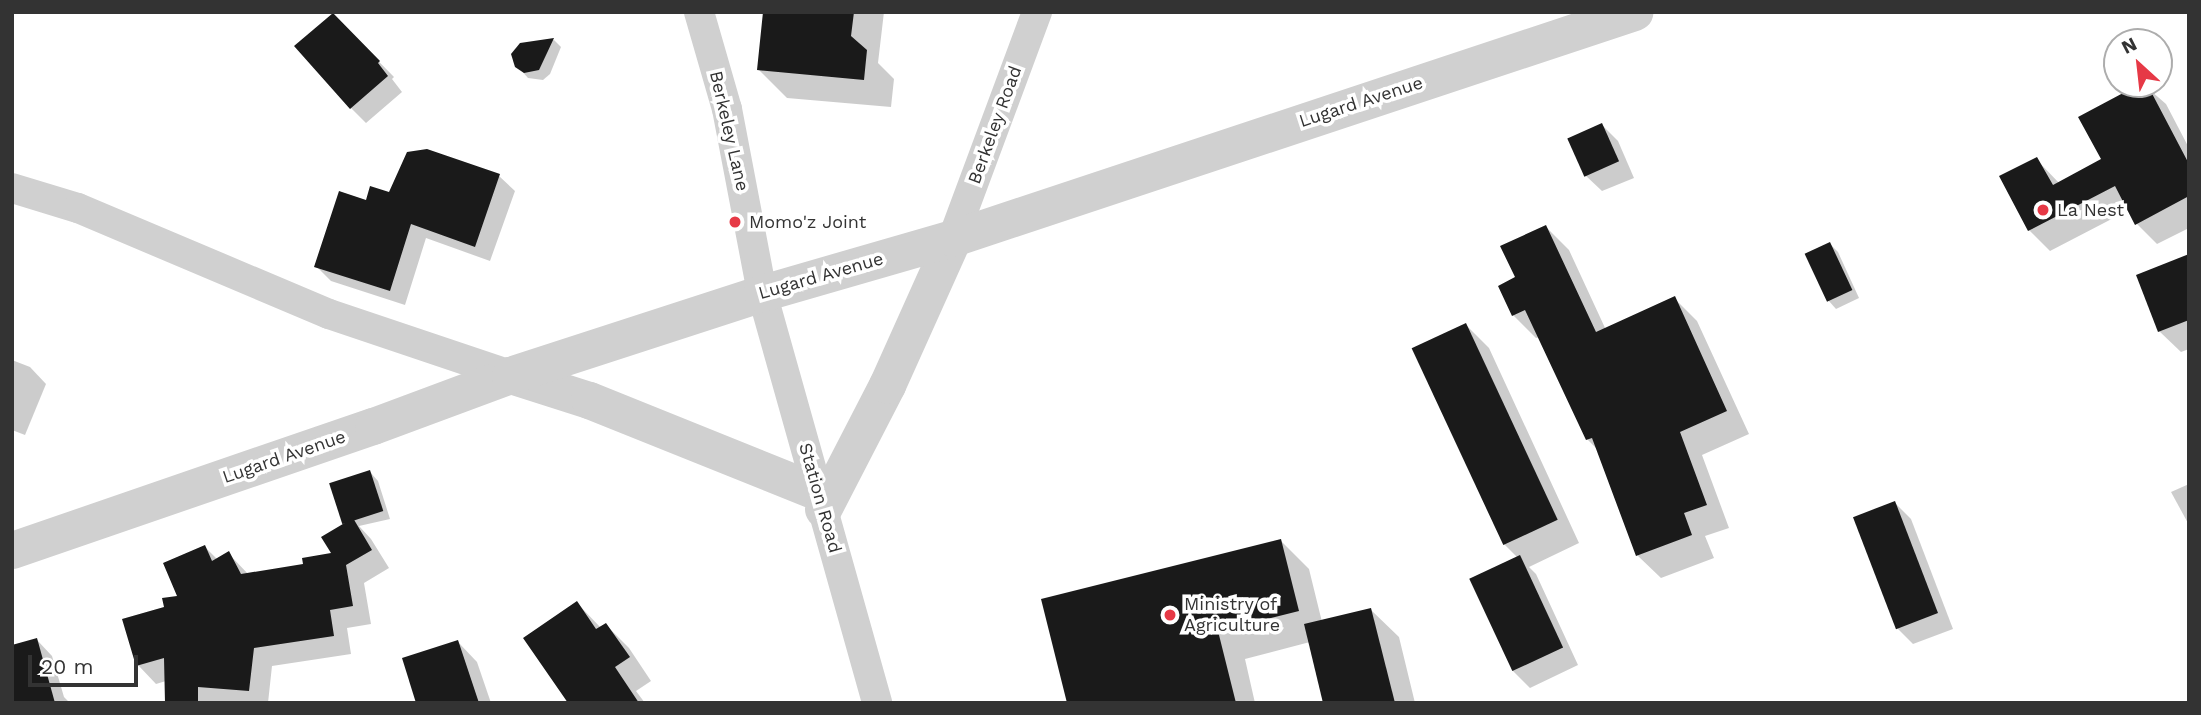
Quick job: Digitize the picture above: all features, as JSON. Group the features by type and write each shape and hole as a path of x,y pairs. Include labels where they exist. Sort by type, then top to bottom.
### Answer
{"street":[{"name":"Berkeley Lane","path":"699,12 727,109 762,293"},
{"name":"Berkeley Road","path":"953,237 1037,12"},
{"name":"Lugard Avenue","path":"12,550 373,426 510,375 762,293 953,237 1634,12"},
{"path":"12,188 78,208 329,314 589,400 820,501 887,385 953,237"},
{"name":"Station Road","path":"762,293 877,703"}],"building":[{"path":"763,12 854,12 851,36 867,50 864,80 757,70"},
{"path":"333,13 380,61 378,63 388,76 350,109 294,46"},
{"path":"554,38 539,70 524,73 515,67 511,54 520,43"},
{"path":"2114,98 2154,98 2189,164 2189,196 2135,225 2115,186 2028,231 1999,176 2037,157 2053,185 2101,159 2078,117"},
{"path":"1602,123 1619,161 1584,177 1567,138"},
{"path":"427,149 500,174 475,247 411,224 390,291 314,267 339,191 366,200 370,186 389,192 407,152"},
{"path":"1546,225 1596,332 1675,296 1727,411 1680,432 1707,505 1684,513 1692,535 1636,556 1592,438 1586,440 1525,310 1512,316 1498,286 1515,277 1500,246"},
{"path":"1830,242 1852,290 1827,302 1805,254"},
{"path":"2189,254 2189,320 2158,332 2136,275"},
{"path":"1466,323 1558,520 1503,545 1412,348"},
{"path":"370,470 383,511 342,524 329,483"},
{"path":"1895,501 1938,613 1896,629 1853,517"},
{"path":"353,518 372,550 346,565 353,606 330,610 334,636 254,648 249,691 198,687 198,703 165,703 164,658 136,666 122,619 164,607 162,598 177,596 163,563 205,545 212,561 229,551 241,574 303,564 302,558 331,553 321,537"},
{"path":"1281,539 1299,611 1218,631 1236,703 1067,703 1041,599"},
{"path":"1520,555 1563,647 1512,671 1469,579"},
{"path":"577,601 596,629 606,623 630,657 615,667 639,703 568,703 523,638"},
{"path":"1371,608 1395,703 1323,703 1304,624"},
{"path":"37,638 55,703 12,703 12,645"},
{"path":"458,640 479,703 416,703 402,658"}],"place":[{"name":"La Nest","path":"2043,210"},
{"name":"Momo'z Joint","path":"735,222"},
{"name":"Ministry of Agriculture","path":"1170,615"}]}
